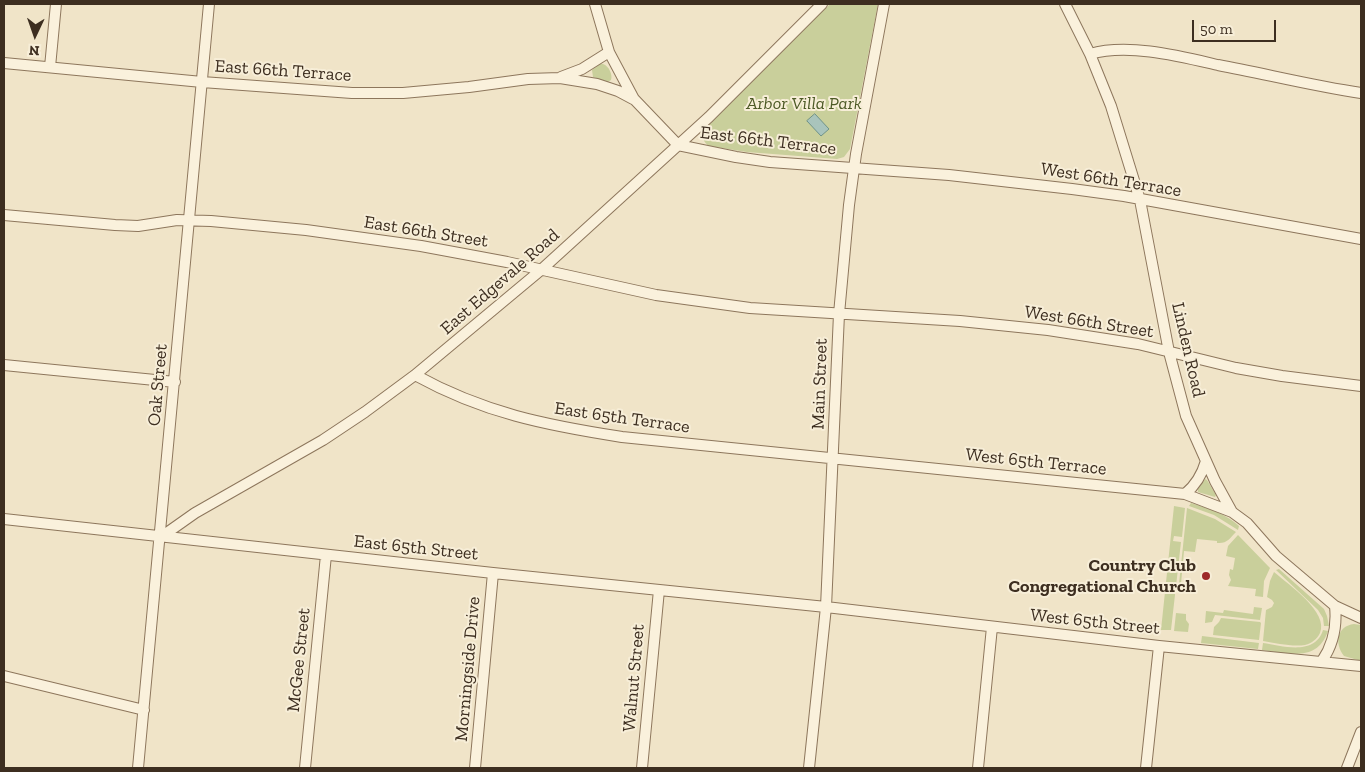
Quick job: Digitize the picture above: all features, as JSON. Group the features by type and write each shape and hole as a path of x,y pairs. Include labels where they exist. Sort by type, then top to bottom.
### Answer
{"street":[{"path":"50,68 56,4"},
{"name":"Oak Street","path":"138,768 209,4"},
{"path":"595,4 609,52 634,99 678,145"},
{"name":"East Edgevale Road","path":"161,536 195,513 323,440 415,375 541,270 716,110 822,4"},
{"name":"Main Street","path":"809,768 826,607 839,314 849,205 884,4"},
{"name":"Linden Road","path":"1065,4 1090,54 1111,106 1140,200 1169,352 1186,416 1206,461 1232,512 1247,523 1276,556 1335,606"},
{"path":"1090,54 1100,51 1120,50 1180,57 1361,93"},
{"name":"East 66th Terrace","path":"560,78 582,69 609,52"},
{"name":"East 66th Terrace","path":"4,63 202,82 352,93 394,93 560,78 597,84 634,99"},
{"name":"East 66th Terrace","path":"678,145 727,156 770,162 854,168"},
{"name":"West 66th Terrace","path":"854,168 1017,182 1140,200 1361,239"},
{"name":"East 66th Street","path":"4,215 115,226 138,226 190,220 306,230 422,246 656,295 750,308 839,314"},
{"name":"West 66th Street","path":"839,314 960,321 1094,336 1138,344 1236,368 1361,386"},
{"path":"4,365 175,382"},
{"name":"East 65th Terrace","path":"415,375 442,390 475,404 517,417 560,427 622,437 834,458"},
{"name":"West 65th Terrace","path":"834,458 1185,494 1232,512"},
{"path":"1185,494 1199,478 1206,461"},
{"name":"East 65th Street","path":"4,519 493,573 826,607"},
{"name":"McGee Street","path":"304,768 326,555"},
{"name":"Morningside Drive","path":"475,768 493,573"},
{"name":"Walnut Street","path":"642,768 659,590"},
{"path":"1322,661 1328,653 1334,630 1336,621 1335,606 1361,618"},
{"name":"West 65th Street","path":"826,607 1159,646 1361,666"},
{"path":"978,768 992,627"},
{"path":"1146,768 1159,646"},
{"path":"4,676 144,710"},
{"path":"1348,768 1361,732"}],"green space":[{"name":"Arbor Villa Park","path":"830,4 878,4 850,149 844,157 837,159 747,152 709,146 703,139 703,131"},
{"path":"600,64 605,65 610,71 611,80 608,82 593,77 592,70"},
{"path":"1205,479 1216,495 1215,497 1198,492"},
{"path":"1191,503 1223,515 1239,526 1238,530 1214,515 1189,506"},
{"path":"1174,506 1185,508 1182,537 1174,536 1173,541 1181,542 1171,630 1161,630"},
{"path":"1187,508 1215,519 1236,532 1223,543 1197,539 1195,552 1184,551 1181,584 1179,584"},
{"path":"1238,535 1270,568 1264,581 1263,597 1255,596 1256,589 1228,586 1231,580 1229,575 1230,569 1233,570 1235,558 1226,556 1228,546"},
{"path":"1279,569 1324,609 1329,626 1324,626 1323,618 1318,610 1276,570"},
{"path":"1274,572 1298,591 1319,616 1320,633 1310,643 1295,646 1263,641 1266,610 1272,607 1274,603 1267,597"},
{"path":"1254,607 1262,608 1260,620 1215,615 1212,622 1205,623 1206,611 1223,613 1224,610 1253,614"},
{"path":"1176,613 1186,614 1186,620 1189,624 1188,632 1174,631"},
{"path":"1221,618 1260,622 1259,640 1213,635 1214,627"},
{"path":"1354,624 1361,625 1361,661 1344,656 1338,641 1344,628"},
{"path":"1323,630 1328,631 1323,641 1317,648 1309,652 1291,654 1262,650 1263,643 1289,647 1306,646 1319,638"},
{"path":"1202,636 1259,643 1258,649 1201,643"}],"water":[{"path":"815,114 829,129 821,136 807,121"}],"place":[{"name":"Country Club Congregational Church","path":"1206,576"}]}
